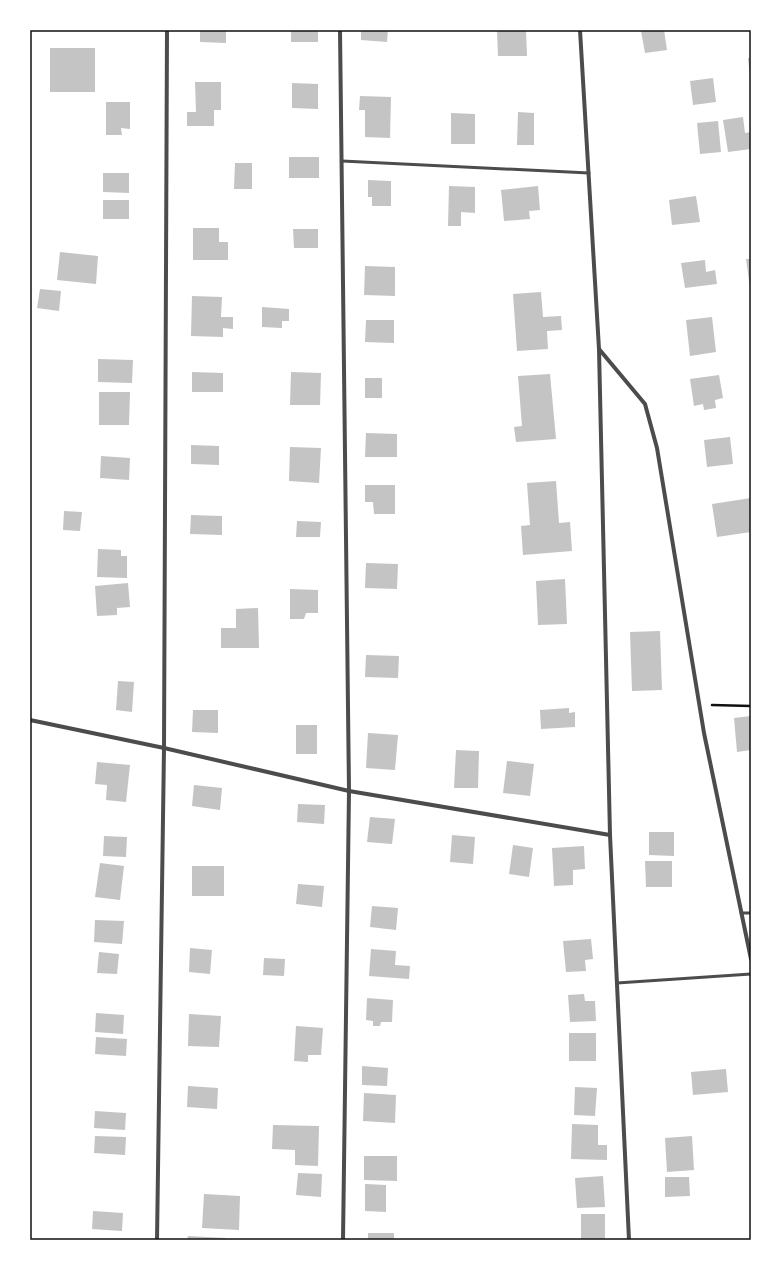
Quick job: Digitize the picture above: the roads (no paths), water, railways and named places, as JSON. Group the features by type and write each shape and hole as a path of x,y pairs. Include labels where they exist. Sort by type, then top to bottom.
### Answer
{"street":[{"path":"157,1240 164,748 167,30"},
{"path":"340,30 349,791 343,1240"},
{"path":"580,30 599,349 610,835 629,1240"},
{"path":"599,349 645,404 658,448 699,705 751,960"},
{"path":"30,720 164,748 349,791 610,835"}],"lane":[{"path":"342,161 589,173"},
{"path":"741,913 751,912"},
{"path":"617,983 751,974"}]}
